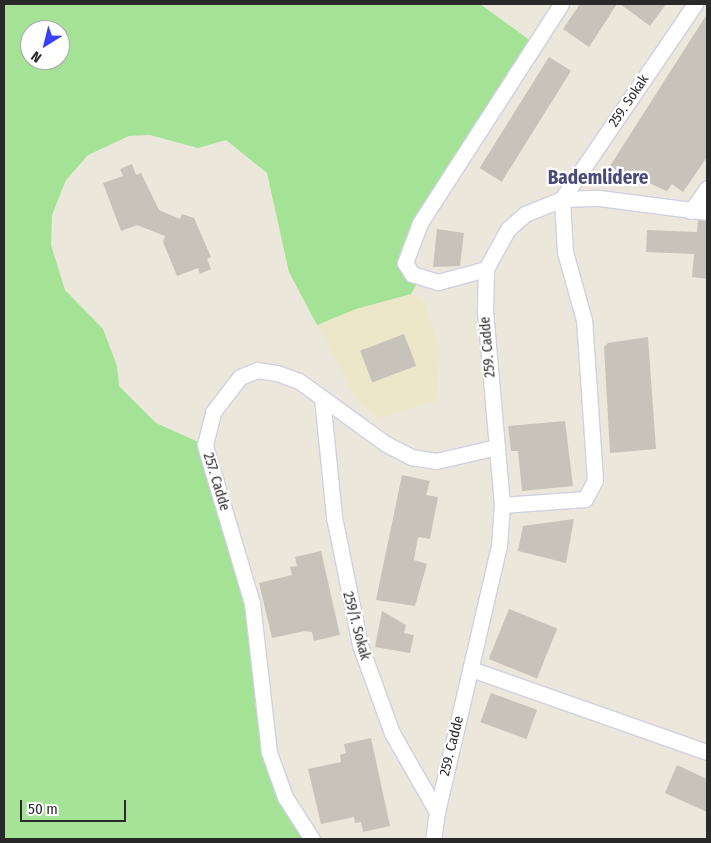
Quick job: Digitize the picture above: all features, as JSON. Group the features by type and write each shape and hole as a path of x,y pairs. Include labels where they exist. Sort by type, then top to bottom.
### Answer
{"street":[{"path":"561,4 420,223 406,263 412,274 438,282 486,269 508,229 525,214 562,199 598,198 707,212"},
{"name":"259. Sokak","path":"562,199 696,4"},
{"path":"691,211 707,188"},
{"path":"502,505 586,498 595,480 584,320 565,252 562,199"},
{"name":"259. Cadde","path":"437,812 499,546 502,505 485,309 486,269"},
{"name":"257. Cadde","path":"312,839 285,796 269,752 252,603 205,446 213,412 240,377 257,370 278,373 299,381 411,457 436,461 497,446"},
{"name":"259/1. Sokak","path":"322,398 334,517 360,645 392,733 437,812"},
{"path":"471,669 707,752"},
{"path":"434,839 437,812"}],"shaded area":[{"path":"411,294 424,301 440,351 436,401 377,419 357,400 317,325 356,309"}],"green space":[{"path":"4,4 480,4 535,44 420,223 405,263 420,278 411,294 356,309 317,325 289,272 267,173 226,140 198,148 150,135 129,136 88,155 66,180 52,215 51,245 65,290 103,329 117,366 119,386 156,423 205,445 239,554 269,752 312,839 4,839"}],"building":[{"path":"580,4 617,4 589,47 563,29"},
{"path":"620,4 666,4 650,26"},
{"path":"707,14 707,157 683,192 672,184 667,191 642,180 639,185 610,166"},
{"path":"549,57 571,71 502,182 480,168"},
{"path":"132,164 136,175 141,173 159,210 180,219 182,214 194,218 211,257 207,259 211,269 200,274 198,268 177,276 163,242 165,236 137,225 121,231 103,183 123,176 120,169"},
{"path":"698,220 707,221 707,279 692,277 694,254 646,252 647,230 697,232"},
{"path":"437,229 464,233 460,266 433,267"},
{"path":"404,334 416,366 372,383 360,351"},
{"path":"648,337 656,449 610,453 604,347 608,343"},
{"path":"565,421 573,486 522,491 518,451 511,451 508,426"},
{"path":"402,475 430,481 426,495 438,497 430,539 418,537 414,560 427,564 415,606 376,600"},
{"path":"574,519 566,563 518,551 523,526"},
{"path":"321,551 340,635 314,641 312,632 305,631 272,638 259,583 292,575 290,567 297,566 295,557"},
{"path":"509,609 557,628 537,679 489,659"},
{"path":"382,611 406,625 404,633 414,635 410,653 375,647"},
{"path":"491,693 537,710 526,739 480,722"},
{"path":"371,738 390,826 363,832 361,822 355,823 354,817 321,824 308,769 341,762 340,755 346,753 344,744"},
{"path":"677,765 707,779 707,812 665,793"}],"district":[{"name":"Bademlidere","path":"598,178"}]}
